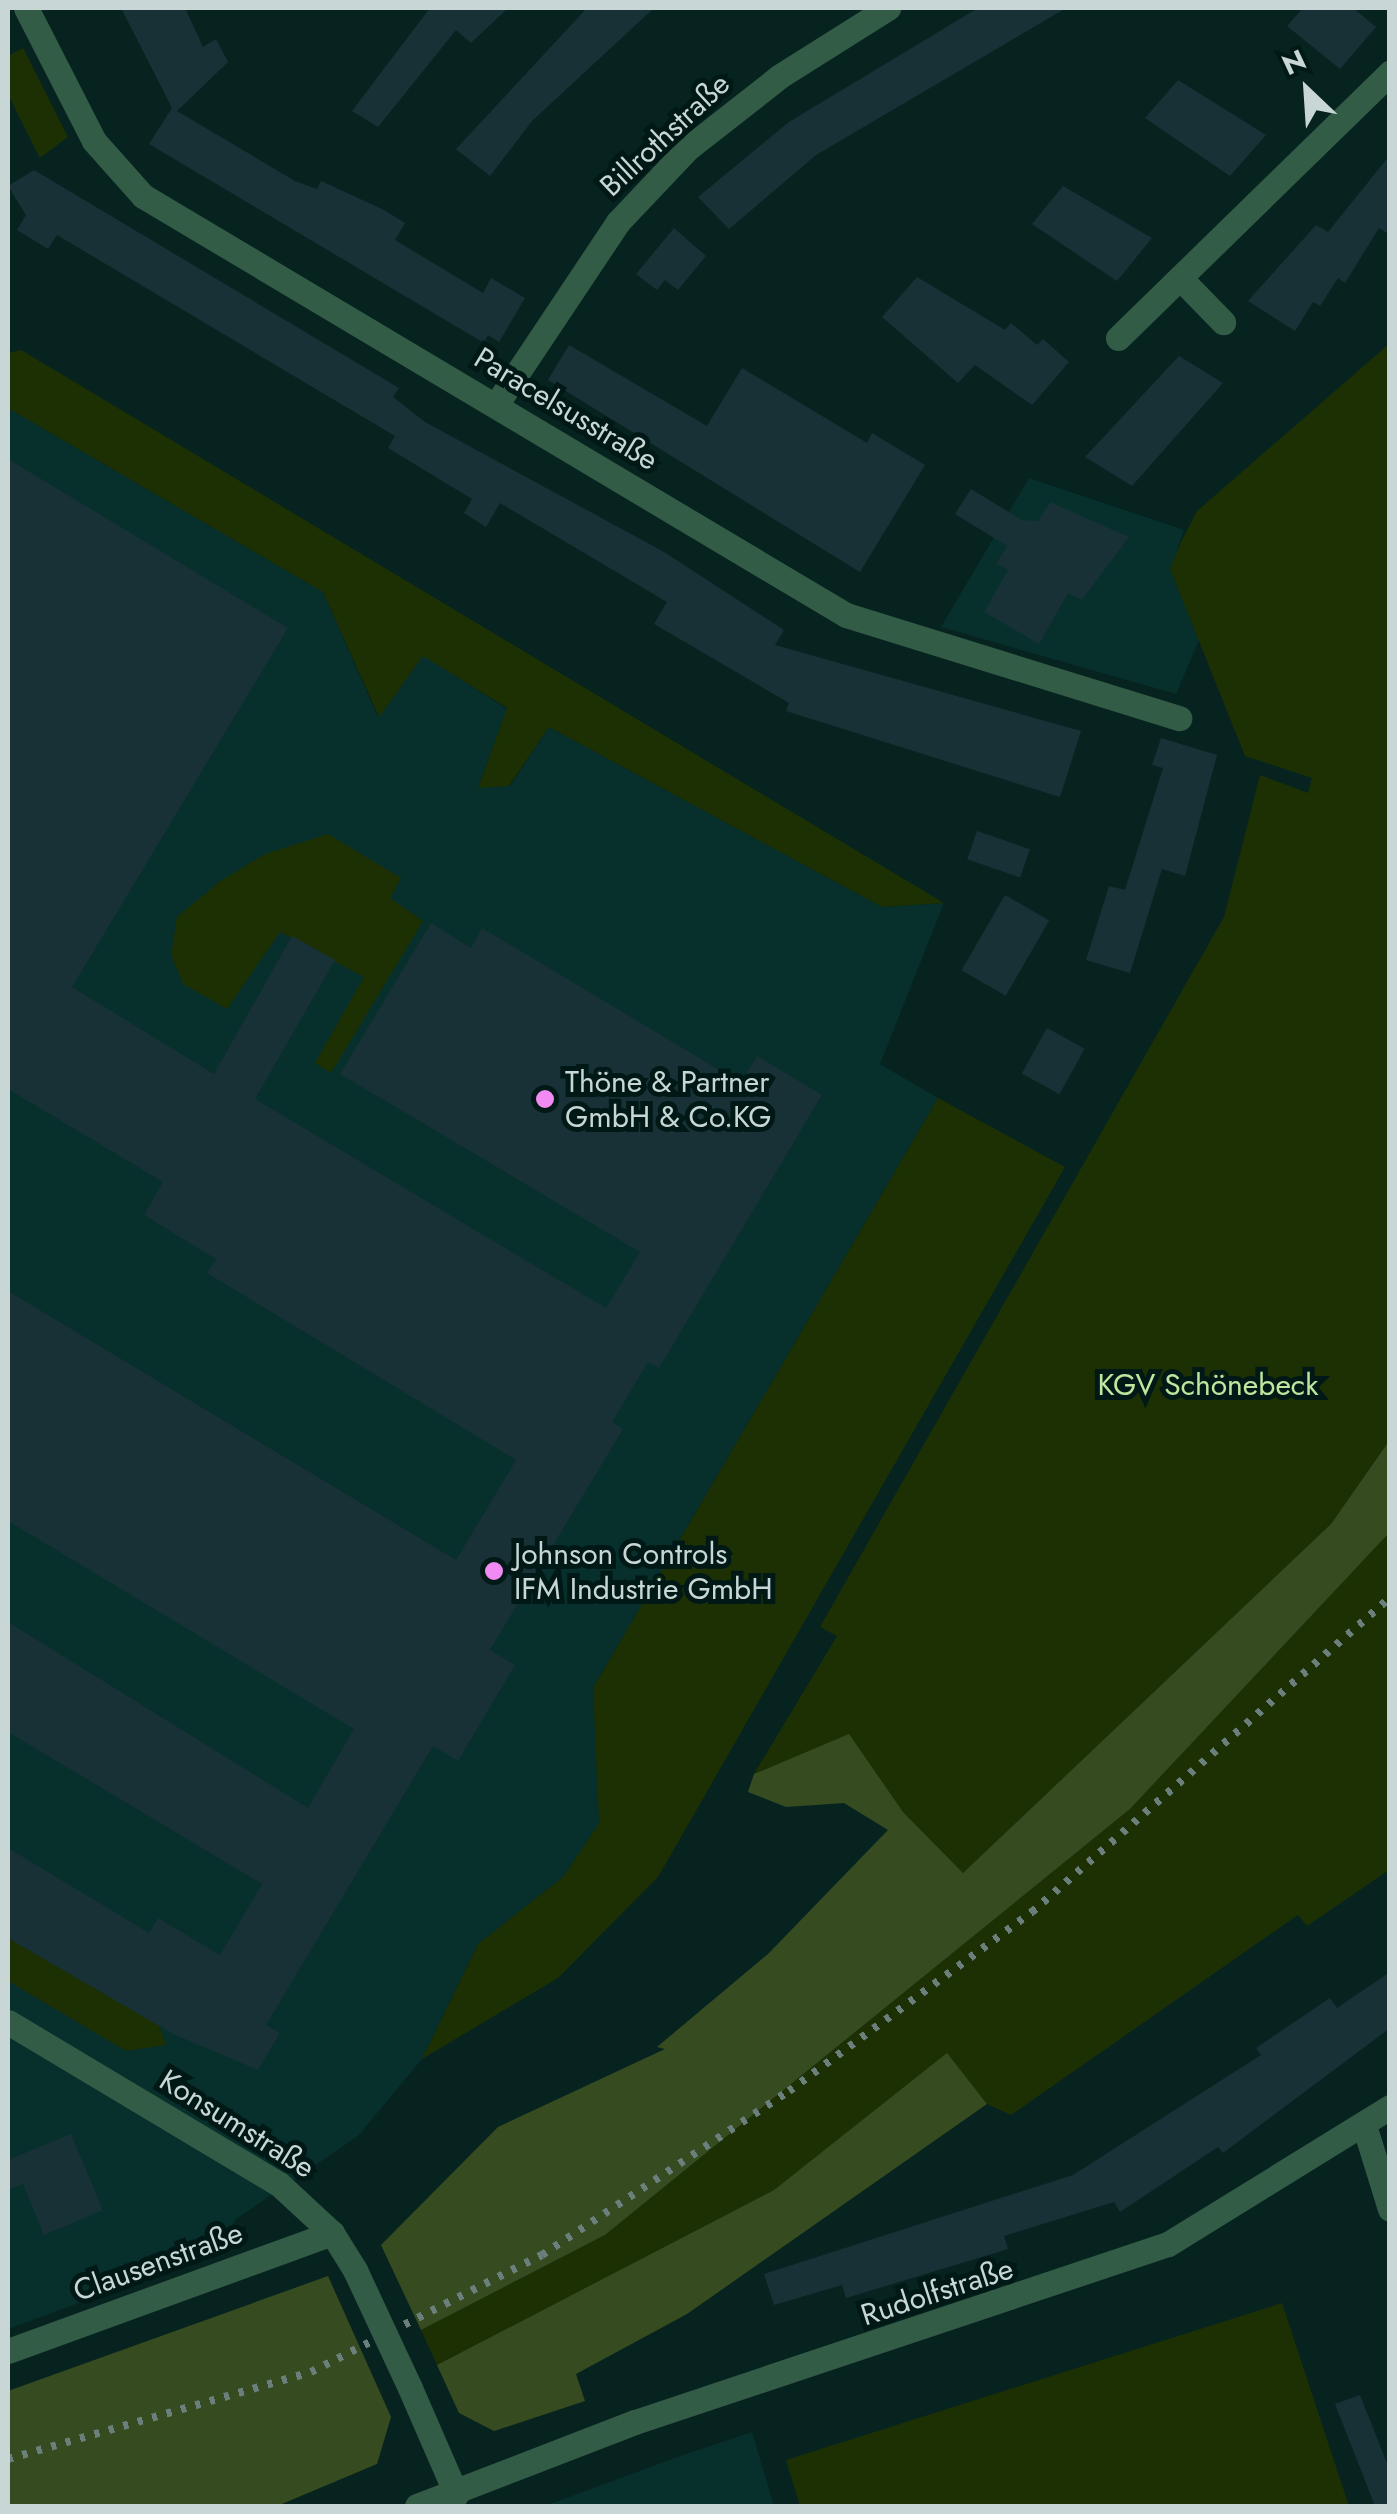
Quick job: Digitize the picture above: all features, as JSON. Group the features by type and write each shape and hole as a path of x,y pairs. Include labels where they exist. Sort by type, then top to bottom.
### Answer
{"street":[{"name":"Paracelsusstraße","path":"26,8 94,140 143,196 846,614 1179,718"},
{"name":"Billrothstraße","path":"496,405 618,222 687,150 780,76 888,8"},
{"path":"1118,338 1390,74"},
{"path":"1182,280 1223,322"},
{"name":"Konsumstraße","path":"8,2022 278,2184 332,2233 355,2270 410,2388 475,2495"},
{"name":"Rudolfstraße","path":"417,2506 475,2495 636,2422 1168,2244 1390,2107"},
{"path":"1364,2125 1390,2208"},
{"name":"Clausenstraße","path":"8,2352 332,2233"}],"shaded area":[{"path":"8,408 323,592 378,717 423,655 507,709 478,787 510,786 549,727 882,907 944,903 880,1064 938,1098 593,1688 600,1822 563,1877 478,1944 422,2059 358,2136 236,2219 215,2253 8,2329"},
{"path":"1029,478 1184,530 1174,559 1200,638 1176,694 941,627"},
{"path":"752,2432 774,2506 545,2506 680,2456"}],"green space":[{"path":"23,48 68,137 40,158 8,94 8,56"},
{"name":"KGV Schönebeck","path":"1389,344 1389,1441 1331,1524 963,1873 903,1812 849,1735 754,1774 837,1636 820,1627 1224,917 1260,775 1308,793 1312,778 1245,756 1170,569 1181,542 1197,511"},
{"path":"21,350 944,903 882,907 549,727 509,786 478,788 507,708 423,656 379,717 323,592 8,408 8,353"},
{"path":"328,834 401,878 390,898 423,921 331,1073 315,1063 364,977 280,932 227,1009 183,984 171,955 177,917 219,882 265,854"},
{"path":"938,1098 1065,1167 658,1877 558,1978 422,2059 478,1944 563,1877 599,1823 593,1688"},
{"path":"1389,1441 1389,1533 1130,1809 605,2235 421,2330 381,2245 498,2127 665,2049 657,2047 768,1954 888,1830 844,1803 786,1807 748,1792 754,1774 849,1734 903,1812 963,1873 1331,1524"},
{"path":"1389,1533 1389,1870 1307,1926 1298,1915 1011,2115 987,2104 947,2054 774,2190 437,2365 421,2330 605,2235 1130,1809"},
{"path":"8,1938 159,2025 166,2045 126,2051 8,1981"},
{"path":"947,2053 987,2104 687,2314 576,2374 585,2401 494,2431 459,2413 437,2365 774,2190"},
{"path":"328,2276 391,2417 377,2464 277,2506 8,2506 8,2391"},
{"path":"1282,2303 1349,2506 800,2506 786,2460"}],"building":[{"path":"121,8 185,8 203,47 216,39 228,62 177,111 295,181 317,189 321,181 384,210 405,223 395,240 483,293 491,278 525,298 499,342 488,335 484,343 149,144 172,108"},
{"path":"430,8 508,8 471,43 456,30 378,127 352,111"},
{"path":"587,8 654,8 532,121 490,176 456,149"},
{"path":"978,8 1066,8 816,155 729,229 698,197 789,122"},
{"path":"1303,8 1353,8 1376,27 1340,69 1287,26"},
{"path":"1178,80 1266,135 1230,176 1145,118"},
{"path":"1390,155 1390,235 1379,228 1345,283 1338,278 1320,306 1313,302 1295,331 1248,301 1316,225 1328,232"},
{"path":"34,170 399,388 393,397 425,422 664,552 784,630 775,645 1081,731 1060,797 786,711 789,703 654,624 667,602 500,503 486,527 464,513 472,499 388,448 395,436 57,235 48,249 17,230 26,215 8,186"},
{"path":"1063,186 1152,238 1117,281 1032,224"},
{"path":"674,228 706,256 678,290 665,280 657,290 636,274"},
{"path":"917,277 1005,330 1011,323 1037,345 1043,339 1069,362 1032,405 975,365 958,383 882,317"},
{"path":"569,345 707,426 742,368 867,443 872,433 925,465 860,572 548,380"},
{"path":"1179,356 1223,383 1132,486 1085,457"},
{"path":"8,459 288,628 72,987 214,1074 292,936 335,960 255,1099 606,1308 640,1252 340,1074 431,923 471,948 482,928 741,1083 757,1056 822,1095 659,1368 648,1362 612,1422 623,1429 490,1650 515,1665 458,1761 433,1746 266,2025 280,2033 258,2070 173,2034 8,1938 8,1848 149,1933 158,1918 220,1955 262,1884 8,1732 8,1622 308,1808 354,1729 8,1521 8,1291 456,1560 516,1460 207,1273 216,1259 144,1215 163,1182 8,1089"},
{"path":"971,489 1022,520 1038,521 1050,502 1129,537 1082,600 1068,593 1039,644 984,612 1008,570 996,564 1007,546 955,514"},
{"path":"1161,738 1217,755 1185,876 1162,869 1130,973 1086,960 1109,886 1125,890 1163,768 1152,765"},
{"path":"977,831 1030,849 1020,878 967,859"},
{"path":"1005,895 1049,920 1006,996 962,970"},
{"path":"1047,1028 1085,1049 1059,1094 1022,1073"},
{"path":"1390,1972 1390,2028 1223,2153 1218,2147 1120,2212 1114,2202 1004,2236 1008,2249 846,2298 842,2285 774,2305 764,2274 1073,2175 1261,2055 1256,2048 1330,1998 1337,2008"},
{"path":"71,2134 103,2210 44,2235 23,2184 8,2190 8,2160"},
{"path":"1360,2395 1390,2471 1390,2506 1375,2506 1335,2404"}],"railway":[{"path":"8,2459 311,2372 542,2255 789,2091 1032,1912 1390,1597"}],"place":[{"name":"Thöne & Partner GmbH & Co.KG","path":"545,1099"},
{"name":"Johnson Controls IFM Industrie GmbH","path":"494,1571"}]}
